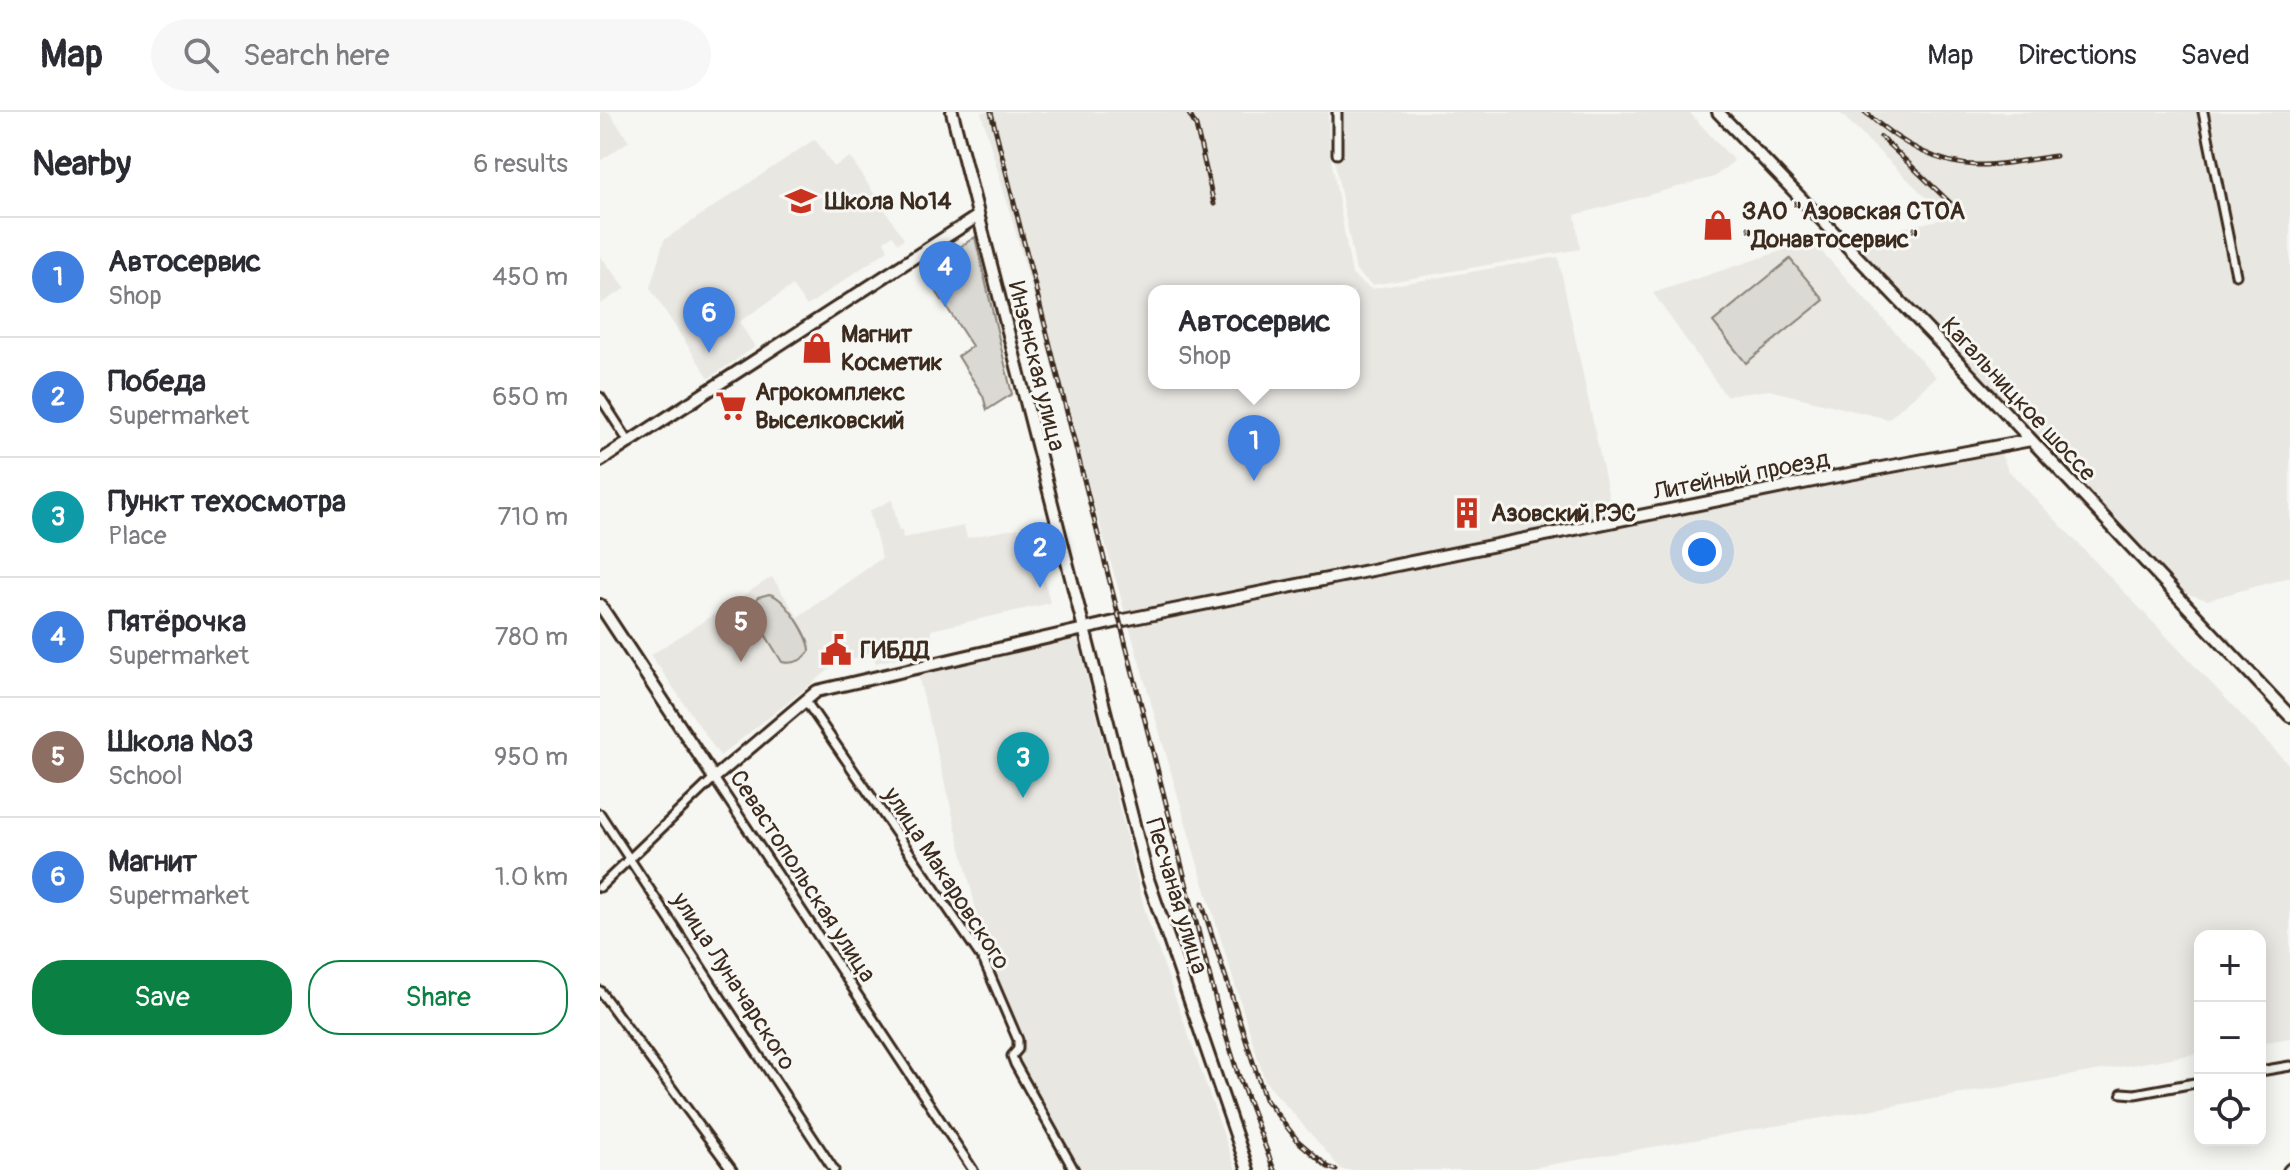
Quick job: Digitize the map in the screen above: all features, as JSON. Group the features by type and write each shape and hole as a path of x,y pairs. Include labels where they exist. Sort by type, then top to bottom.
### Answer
{"main road":[{"name":"Инзенская улица","path":"952,112 1083,629"},
{"name":"Кагальницкое шоссе","path":"1718,112 2290,716"},
{"path":"600,461 978,216"},
{"name":"Литейный проезд","path":"714,778 817,691 1083,629 1833,477 2031,440"},
{"name":"Севастопольская улица","path":"600,605 714,778"},
{"name":"Песчаная улица","path":"1083,629 1148,879 1248,1170"}],"street":[{"path":"1337,112 1337,154"},
{"path":"2203,112 2236,275"},
{"path":"600,397 629,442"},
{"name":"улица Макаровского","path":"805,700 972,948 984,961 1018,1040 1018,1049 1012,1056 1015,1064 1074,1170"},
{"path":"600,887 714,778"},
{"name":"Севастопольская улица","path":"714,778 973,1170"},
{"name":"улица Луначарского","path":"600,814 834,1170"},
{"path":"600,991 732,1170"},
{"path":"2266,1070 2290,1066"},
{"path":"2122,1093 2135,1094 2194,1083"}],"shaded area":[{"path":"600,112 609,112 629,141 600,161"},
{"path":"981,112 1328,112 1329,147 1352,275 1371,289 1558,257 1615,526 1999,450 2008,470 2290,766 2290,1038 2266,1042 2266,930 2194,930 2194,1054 1519,1170 1342,1170 1265,1081 1197,862"},
{"path":"1330,112 1689,112 1734,161 1714,177 1575,215 1580,249 1372,285 1356,271 1332,147"},
{"path":"1839,112 2290,112 2290,577 2207,600 2169,588 2044,443 1850,240 1947,218"},
{"name":"Школа №14","path":"815,139 834,167 850,157 904,239 898,243 893,235 884,241 888,250 807,306 792,286 739,322 755,347 709,378 650,288 664,240"},
{"path":"975,237 1012,394 987,410 983,396 958,356 972,346 923,271"},
{"path":"1812,241 1936,377 1888,419 1769,390 1726,396 1653,293"},
{"path":"600,256 626,288 600,304"},
{"path":"1790,259 1824,300 1746,363 1713,322"},
{"path":"892,500 903,538 964,526 967,538 1018,528 1021,538 1034,535 1050,603 931,630 933,642 904,650 905,656 876,663 872,651 830,669 720,756 651,655 772,577 798,617 882,558 869,511"},
{"path":"769,594 789,609 806,636 810,651 798,661 782,662 752,613 758,597"},
{"path":"1078,639 1145,912 1236,1170 1075,1170 1017,1063 1019,1050 981,950 986,949 918,675"}],"railway":[{"path":"991,112 1219,1013 1274,1170"},
{"path":"1188,112 1196,126 1214,204"},
{"path":"1865,112 1889,132 1916,148 1960,164 1986,165 2056,156"},
{"path":"1881,137 1964,216"},
{"path":"1202,904 1265,1099 1298,1141 1328,1167 1336,1170"}],"place":[{"name":"Школа №14","path":"801,201"},
{"name":"ЗАО \"Азовская СТОА \"Донавтосервис\"","path":"1718,225"},
{"name":"Пятёрочка","path":"945,307"},
{"name":"Магнит Косметик","path":"817,348"},
{"name":"Магнит","path":"709,353"},
{"name":"Агрокомплекс Выселковский","path":"731,406"},
{"name":"Автосервис","path":"1254,481"},
{"name":"Азовский РЭС","path":"1467,513"},
{"name":"Победа","path":"1040,588"},
{"name":"ГИБДД","path":"836,650"},
{"name":"Школа №3","path":"741,662"},
{"name":"Пункт техосмотра","path":"1023,798"}]}
